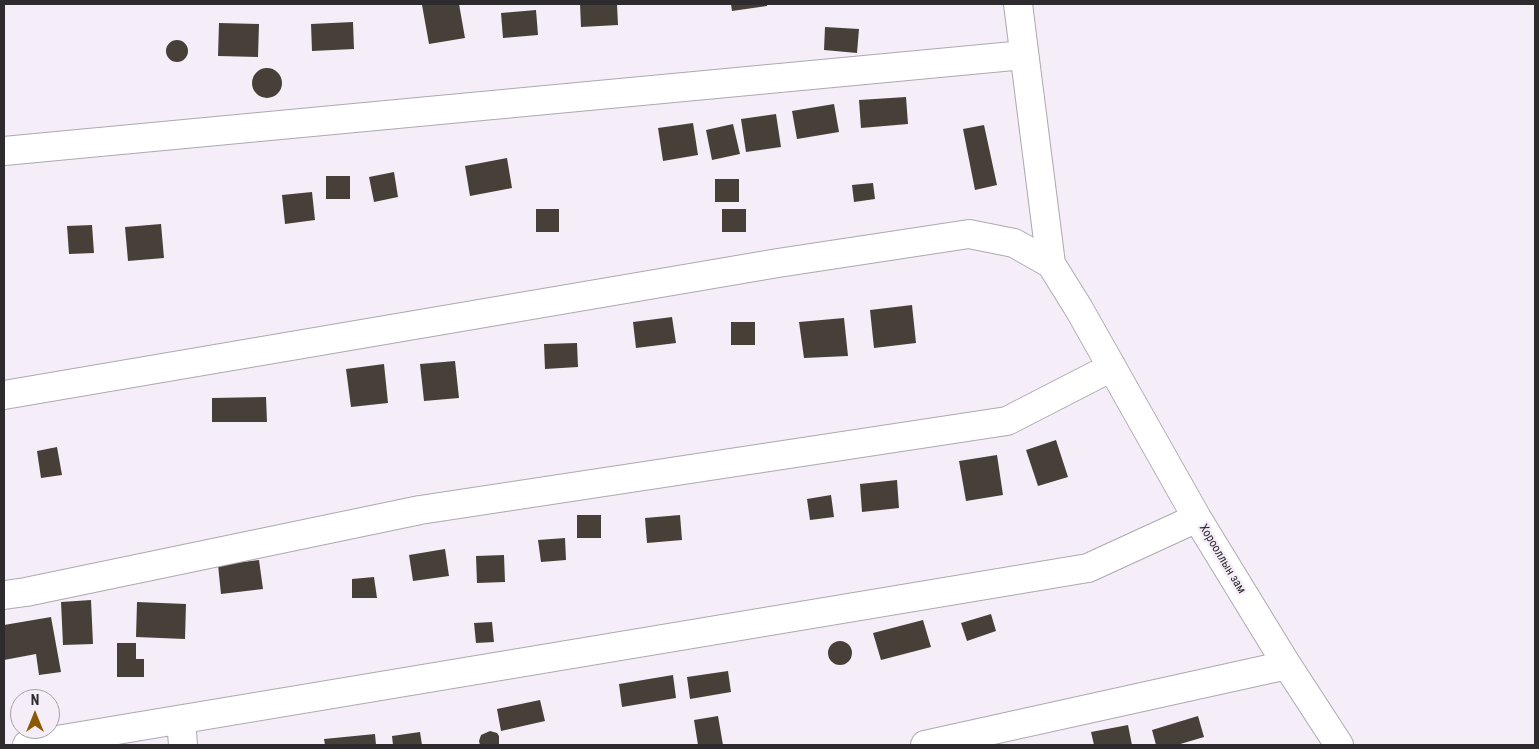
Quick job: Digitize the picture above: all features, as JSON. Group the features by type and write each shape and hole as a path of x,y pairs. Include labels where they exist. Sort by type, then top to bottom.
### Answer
{"street":[{"path":"1018,4 1050,264"},
{"path":"4,151 1024,55"},
{"path":"4,395 768,264 969,234 1014,243 1050,264"},
{"name":"Хорооллын зам","path":"1050,264 1079,309 1197,518 1287,665 1340,745"},
{"path":"4,594 26,592 420,510 1007,421 1112,367"},
{"path":"26,745 182,732 1088,568 1197,518"},
{"path":"925,745 1287,665"}],"building":[{"path":"459,4 465,38 429,44 422,5"},
{"path":"580,4 617,4 618,25 581,27"},
{"path":"731,4 767,4 767,6 732,11"},
{"path":"536,10 538,35 503,38 501,13"},
{"path":"353,22 354,49 312,51 311,24"},
{"path":"219,23 259,24 258,57 218,56"},
{"path":"825,27 859,29 857,53 824,50"},
{"path":"177,40 185,43 188,51 185,59 177,62 169,59 166,51 169,43"},
{"path":"267,68 278,72 282,83 278,94 267,98 256,94 252,83 256,72"},
{"path":"906,97 908,124 861,128 859,100"},
{"path":"834,104 839,132 797,139 792,111"},
{"path":"776,114 781,147 746,152 741,119"},
{"path":"693,123 698,155 663,161 658,128"},
{"path":"733,124 740,154 712,160 706,130"},
{"path":"984,125 997,185 975,190 963,129"},
{"path":"507,158 512,188 470,196 465,166"},
{"path":"394,172 398,197 374,202 369,177"},
{"path":"326,176 350,176 350,199 326,199"},
{"path":"715,179 739,179 739,202 715,202"},
{"path":"873,183 875,199 854,202 852,185"},
{"path":"312,192 315,220 285,224 282,195"},
{"path":"536,209 559,209 559,232 536,232"},
{"path":"722,209 746,209 746,232 722,232"},
{"path":"161,224 164,258 128,261 125,227"},
{"path":"92,225 94,253 69,254 67,226"},
{"path":"912,305 916,343 874,348 870,310"},
{"path":"672,317 676,343 636,348 633,322"},
{"path":"844,318 848,356 804,358 799,322"},
{"path":"731,322 755,322 755,345 731,345"},
{"path":"577,343 578,367 545,369 544,344"},
{"path":"455,361 459,398 424,401 420,364"},
{"path":"384,364 388,403 351,407 346,369"},
{"path":"266,397 267,422 212,422 212,398"},
{"path":"1056,440 1068,477 1038,486 1026,450"},
{"path":"57,447 62,475 41,478 37,451"},
{"path":"997,455 1003,495 966,501 959,461"},
{"path":"897,480 899,508 862,512 860,484"},
{"path":"831,495 834,517 810,520 807,499"},
{"path":"577,515 601,515 601,538 577,538"},
{"path":"680,515 682,540 647,543 645,518"},
{"path":"565,538 566,560 541,562 538,540"},
{"path":"445,549 449,576 413,581 409,555"},
{"path":"504,555 505,582 477,583 476,556"},
{"path":"259,560 263,589 221,594 218,565"},
{"path":"374,577 377,598 352,598 352,579"},
{"path":"91,600 93,644 63,645 61,602"},
{"path":"137,602 186,604 185,639 136,637"},
{"path":"991,614 996,631 967,641 961,623"},
{"path":"51,617 61,672 39,675 36,654 4,660 4,625"},
{"path":"923,620 931,647 881,660 873,633"},
{"path":"492,622 494,642 476,643 474,623"},
{"path":"840,641 849,644 852,653 849,662 840,665 831,662 828,653 831,644"},
{"path":"117,643 136,643 136,659 144,659 144,677 117,677"},
{"path":"728,671 731,692 690,699 687,677"},
{"path":"673,675 676,698 622,707 619,684"},
{"path":"540,700 545,721 501,731 497,709"},
{"path":"718,716 723,745 698,745 694,720"},
{"path":"1198,716 1204,737 1177,745 1156,745 1152,730"},
{"path":"1128,725 1132,745 1094,745 1091,732"},
{"path":"490,731 497,733 499,736 499,745 480,745 481,735"},
{"path":"420,732 422,745 393,745 392,736"},
{"path":"375,734 376,745 325,745 324,739"}]}
